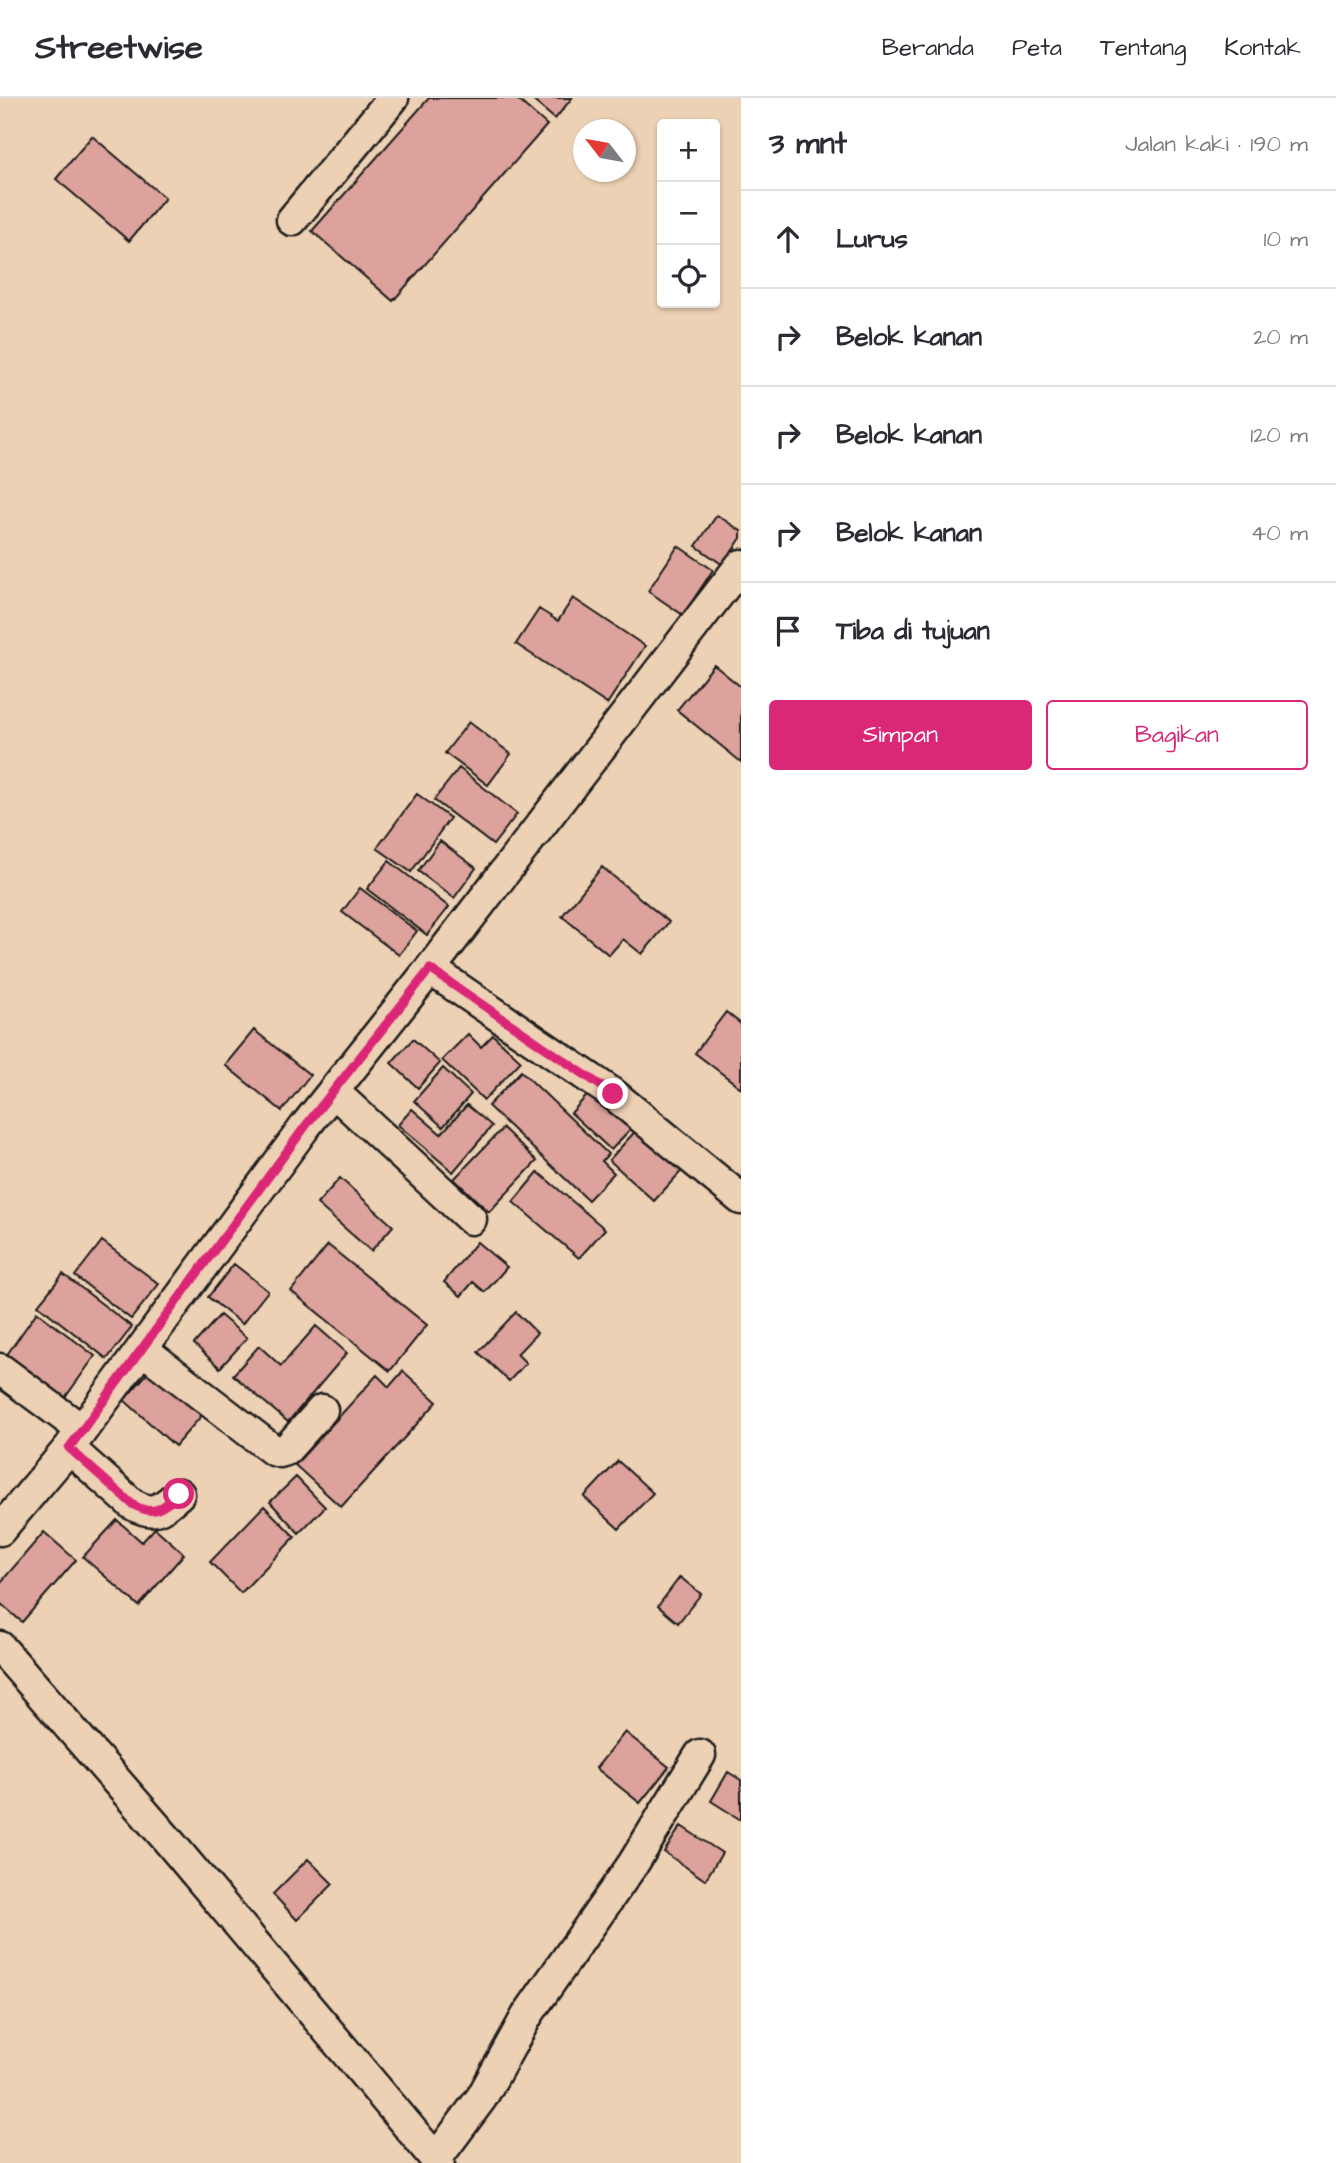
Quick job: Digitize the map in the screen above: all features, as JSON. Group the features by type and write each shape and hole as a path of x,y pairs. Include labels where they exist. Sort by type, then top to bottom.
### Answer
{"street":[{"path":"292,220 393,98"},
{"path":"0,1530 76,1439 333,1091 741,565"},
{"path":"430,969 613,1094 741,1199"},
{"path":"333,1091 471,1219"},
{"path":"142,1349 273,1450 286,1450 322,1410"},
{"path":"0,1369 76,1439 132,1504 152,1511 162,1508 179,1494"},
{"path":"0,1647 166,1838 437,2161 482,2097 528,2014 633,1864 700,1755"}],"building":[{"path":"429,98 516,98 547,125 393,301 312,231"},
{"path":"530,98 572,98 555,119"},
{"path":"92,136 165,198 129,241 56,179"},
{"path":"717,515 741,531 741,538 723,565 696,546"},
{"path":"678,546 713,570 683,615 648,591"},
{"path":"573,598 645,646 607,704 516,644 539,609 558,621"},
{"path":"714,665 741,687 741,762 677,710"},
{"path":"469,722 511,754 488,785 445,753"},
{"path":"459,768 517,814 493,845 434,800"},
{"path":"417,794 450,818 411,872 377,848"},
{"path":"440,841 476,868 454,898 418,871"},
{"path":"389,861 449,907 427,935 367,889"},
{"path":"602,867 669,922 642,954 623,939 609,955 562,916"},
{"path":"360,888 417,931 399,955 342,912"},
{"path":"726,1012 741,1024 741,1088 695,1053"},
{"path":"254,1030 310,1075 282,1111 225,1065"},
{"path":"468,1034 481,1047 493,1035 521,1061 484,1100 442,1060"},
{"path":"413,1039 440,1063 418,1088 391,1063"},
{"path":"443,1068 471,1094 443,1127 414,1101"},
{"path":"521,1071 608,1154 602,1161 614,1173 588,1200 488,1106"},
{"path":"594,1088 634,1125 611,1150 571,1113"},
{"path":"467,1105 492,1126 453,1172 398,1125 412,1109 441,1134"},
{"path":"641,1125 686,1166 654,1201 609,1160"},
{"path":"503,1128 537,1161 489,1212 454,1179"},
{"path":"538,1172 605,1229 579,1258 513,1202"},
{"path":"340,1178 393,1226 371,1251 317,1204"},
{"path":"102,1241 159,1284 131,1319 75,1276"},
{"path":"477,1242 507,1267 485,1292 473,1282 461,1296 444,1282"},
{"path":"328,1245 427,1325 390,1371 291,1291"},
{"path":"234,1264 268,1291 242,1324 208,1297"},
{"path":"63,1274 132,1327 107,1359 38,1305"},
{"path":"37,1312 95,1356 64,1399 6,1356"},
{"path":"516,1312 537,1333 517,1354 526,1363 509,1381 478,1352"},
{"path":"220,1315 247,1338 220,1368 194,1344"},
{"path":"316,1326 347,1353 288,1422 233,1375 259,1346 281,1366"},
{"path":"152,1368 203,1414 175,1446 124,1400"},
{"path":"403,1371 437,1402 341,1507 295,1465 377,1375 389,1387"},
{"path":"618,1461 653,1493 619,1529 584,1497"},
{"path":"296,1477 325,1507 299,1533 270,1502"},
{"path":"264,1506 295,1537 241,1593 210,1562"},
{"path":"117,1520 142,1542 155,1528 184,1554 139,1606 83,1557"},
{"path":"44,1532 76,1560 22,1622 0,1603 0,1583"},
{"path":"680,1577 701,1594 678,1623 658,1606"},
{"path":"625,1732 669,1767 640,1803 596,1768"},
{"path":"728,1772 741,1780 741,1820 711,1801"},
{"path":"681,1826 722,1853 705,1880 664,1852"},
{"path":"308,1859 333,1884 297,1920 273,1894"}],"route":[{"path":"179,1494 162,1508 143,1510 132,1504 69,1448 307,1124 430,969 613,1094"}]}
